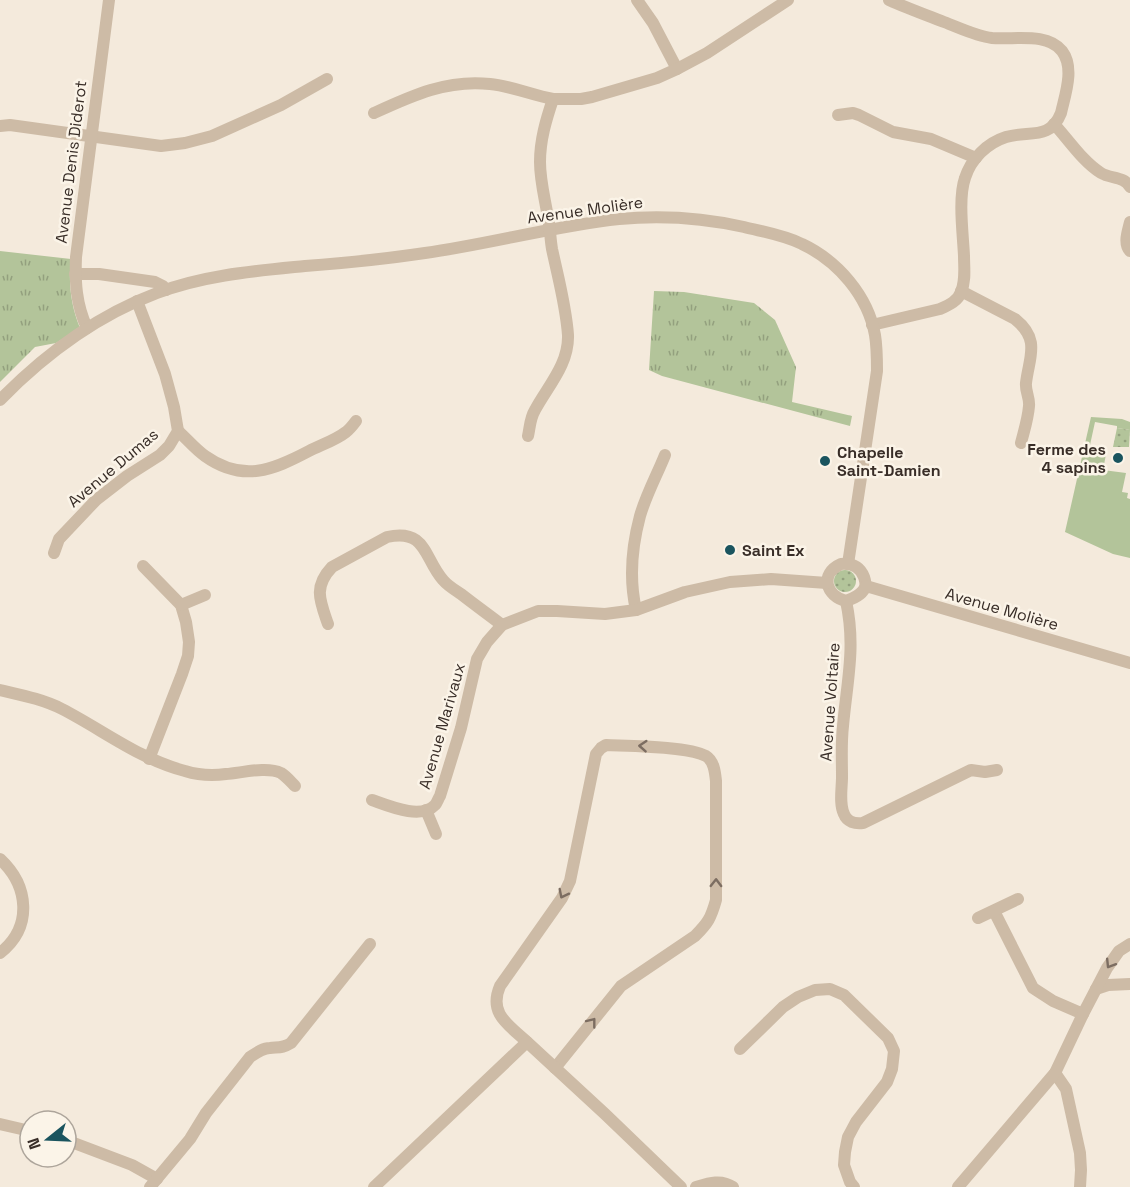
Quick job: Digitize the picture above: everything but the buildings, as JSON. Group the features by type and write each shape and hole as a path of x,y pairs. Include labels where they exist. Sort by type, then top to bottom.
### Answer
{"street":[{"name":"Avenue Denis Diderot","path":"87,328 80,313 76,295 75,257 109,0"},
{"path":"637,0 653,23 676,69"},
{"path":"374,113 438,87 454,84 490,84 553,99 592,97 657,78 676,69 707,53 788,0"},
{"path":"873,325 943,308 954,302 962,291 964,276 963,187 969,169 986,148 1006,137 1044,132 1050,129 1061,113 1068,72 1068,64 1063,53 1051,42 1038,39 987,37 889,0"},
{"path":"0,126 10,125 161,146 212,136 281,105 327,79"},
{"path":"528,436 534,410 550,386 567,349 565,309 542,187 540,162 542,136 553,99"},
{"path":"838,115 846,113 859,115 893,132 931,139 976,158"},
{"path":"1054,123 1092,166 1108,177 1122,179 1130,187"},
{"name":"Avenue Molière","path":"0,400 51,353 87,328 137,302 166,290 205,279 271,269 357,262 427,253 621,219 674,218 729,224 784,237 817,252 840,270 853,285 873,325 877,345 876,381 848,564"},
{"path":"1130,222 1126,243 1130,251"},
{"path":"75,274 99,274 155,282 163,285 166,290"},
{"path":"962,291 1015,320 1025,330 1030,340 1032,358 1026,386 1029,408 1022,443"},
{"name":"Avenue Dumas","path":"54,554 59,539 96,500 120,480 160,455 169,446 178,430 165,374 137,302"},
{"path":"178,430 196,448 214,461 231,469 253,471 266,470 285,464 346,432 356,422"},
{"path":"636,609 632,592 635,540 641,514 665,455"},
{"path":"328,624 320,601 319,590 325,573 387,537 404,535 421,544 444,581 502,625"},
{"path":"848,564 855,566 861,572 866,586 862,592 846,601 835,596 827,583 833,569 838,565 848,564"},
{"path":"143,566 181,606 189,633 188,656 148,759"},
{"name":"Avenue Marivaux","path":"372,801 405,811 422,812 434,806 440,796 461,728 477,659 487,642 502,625 538,611 605,614 636,609 685,592 730,582 771,579 827,583"},
{"name":"Avenue Molière","path":"866,586 1130,663"},
{"path":"181,606 205,595"},
{"name":"Avenue Voltaire","path":"846,601 852,643 842,746 842,808 847,819 857,824 863,823 971,770 985,772 997,770"},
{"path":"0,690 35,698 62,709 148,759 180,770 199,774 226,775 259,771 274,772 281,773 295,786"},
{"path":"555,1068 621,986 695,936 712,916 716,900 716,781 712,762 707,756 684,750 606,745 601,748 596,754 570,881 562,898 495,996 501,1017 527,1042 681,1187"},
{"name":"Avenue Marivaux","path":"426,810 436,834"},
{"path":"0,860 12,872 21,890 25,908 21,926 13,941 0,953"},
{"path":"978,918 1018,899"},
{"path":"993,911 1033,988 1053,1001 1083,1014"},
{"path":"78,1145 132,1165 154,1183 250,1058 270,1048 286,1047 370,944"},
{"path":"958,1187 1055,1073 1107,968 1119,951 1130,944"},
{"path":"1096,990 1108,985 1130,984"},
{"path":"740,1049 783,1007 815,990 830,989 844,995 888,1038 894,1051 892,1069 887,1082 856,1122 848,1137 844,1165 854,1187"},
{"path":"374,1187 527,1042"},
{"path":"1055,1073 1066,1089 1080,1153 1080,1187"},
{"path":"0,1124 18,1128"},
{"path":"696,1187 721,1182 733,1187"}],"green space":[{"path":"0,251 71,259 71,294 80,328 56,343 35,347 0,382"},
{"path":"654,291 684,292 754,303 775,320 796,367 792,402 852,416 850,426 662,376 649,370"},
{"path":"1091,417 1122,419 1130,422 1130,430 1095,422 1090,445 1107,449 1103,470 1126,473 1122,492 1128,493 1127,498 1130,499 1130,558 1113,554 1065,532"},
{"path":"1117,428 1130,430 1129,447 1113,447"},
{"path":"845,570 853,573 856,581 853,589 845,592 837,589 834,581 837,573"}],"place":[{"name":"Ferme des 4 sapins","path":"1118,458"},
{"name":"Chapelle Saint-Damien","path":"825,461"},
{"name":"Saint Ex","path":"730,550"}]}
